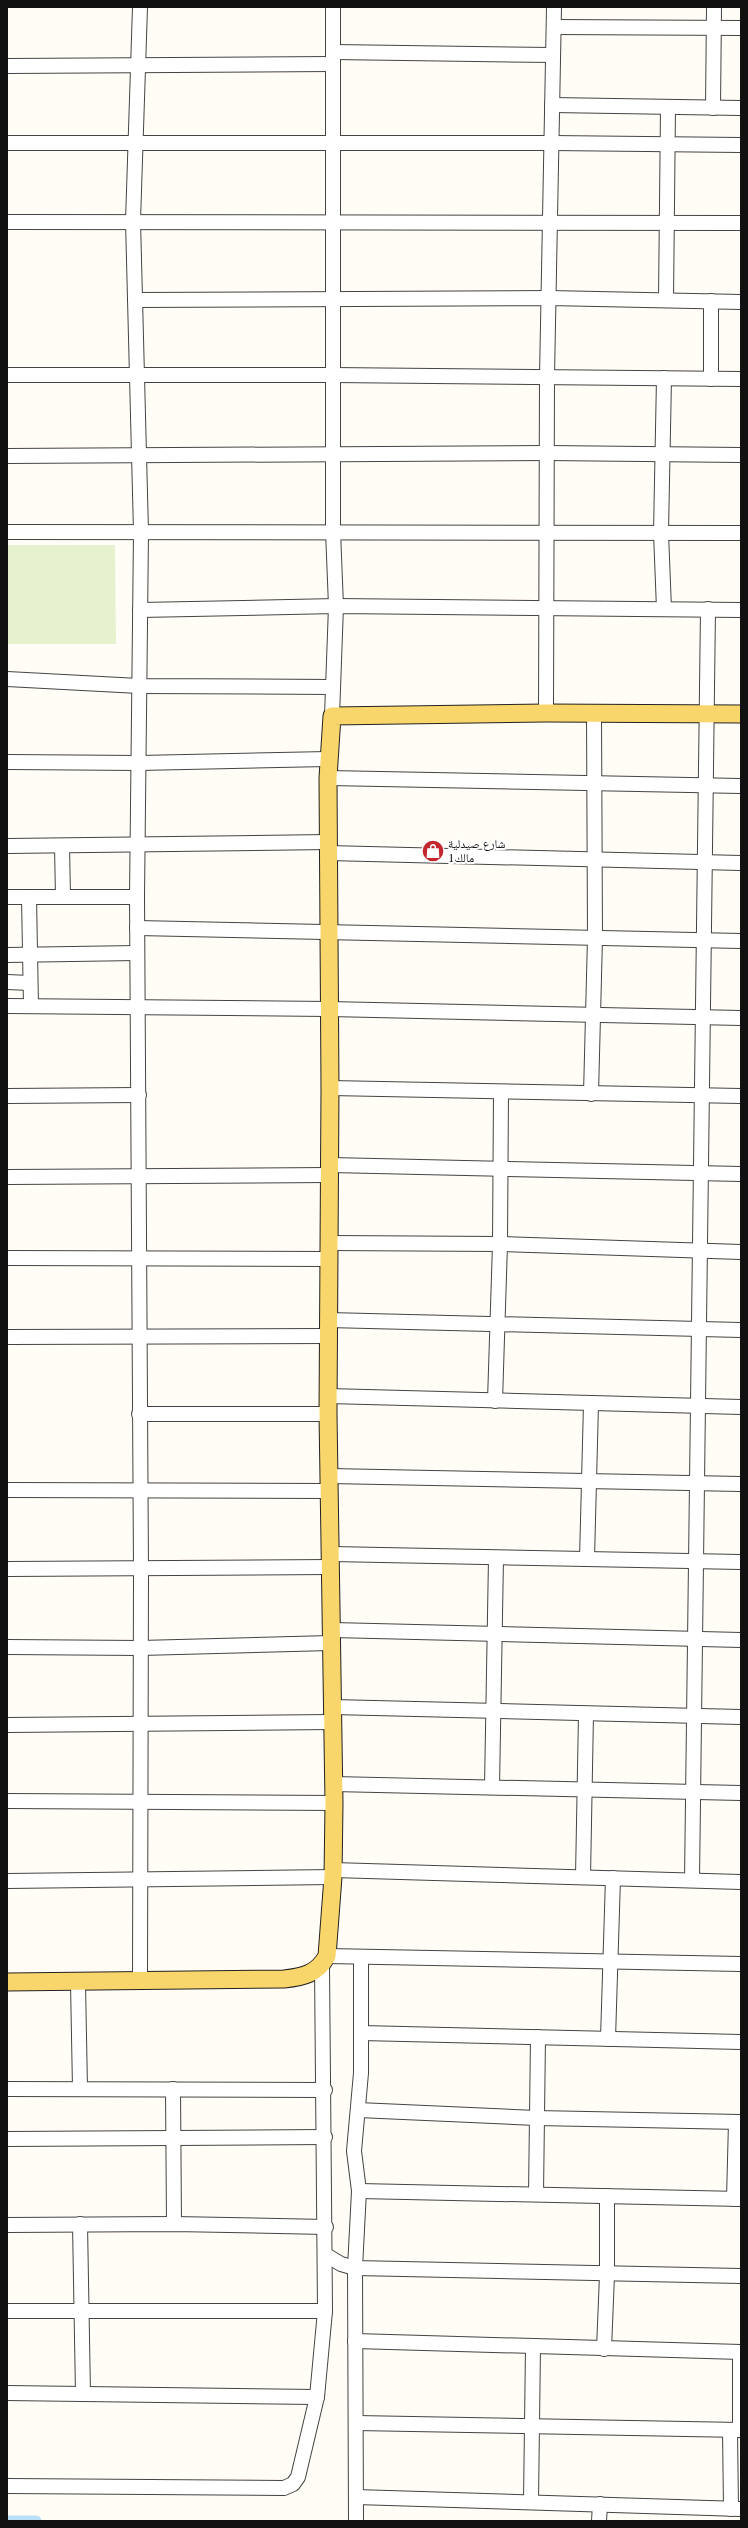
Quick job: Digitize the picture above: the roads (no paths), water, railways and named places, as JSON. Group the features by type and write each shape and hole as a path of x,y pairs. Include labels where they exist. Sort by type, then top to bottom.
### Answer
{"main road":[{"path":"7,1982 140,1982 284,1979 311,1973 325,1961 333,1874 334,1803 328,1414 330,1009 328,931 328,759 332,716 546,713 741,714"}],"street":[{"path":"140,7 139,65 134,144 133,221 141,532 137,897 139,1007 141,1570 139,1722 141,1879 140,1982"},
{"path":"332,716 336,606 333,531 332,375 333,7"},
{"path":"546,713 548,608 547,453 554,7"},
{"path":"713,108 714,7"},
{"path":"554,27 741,28"},
{"path":"7,66 139,65 333,58 553,55"},
{"path":"552,106 741,108"},
{"path":"666,300 668,107"},
{"path":"7,143 134,144 332,142 741,145"},
{"path":"7,222 550,221 741,223"},
{"path":"136,300 549,298 741,302"},
{"path":"711,379 712,302"},
{"path":"7,375 332,375 741,380"},
{"path":"664,378 661,533 664,609"},
{"path":"7,456 547,453 741,455"},
{"path":"7,532 333,531 741,534"},
{"path":"140,610 336,606 741,610"},
{"path":"692,1880 708,609"},
{"path":"7,679 139,686 333,687"},
{"path":"591,1094 595,938 594,713"},
{"path":"7,762 139,763 328,759"},
{"path":"328,778 706,784 741,786"},
{"path":"7,846 138,844 328,848 595,859 741,863"},
{"path":"62,846 63,897"},
{"path":"7,897 137,897"},
{"path":"29,897 31,1006"},
{"path":"137,928 741,941"},
{"path":"7,955 137,953"},
{"path":"7,982 30,983"},
{"path":"7,1006 330,1009 741,1018"},
{"path":"330,1088 741,1096"},
{"path":"495,1401 500,1244 501,1092"},
{"path":"7,1096 139,1095"},
{"path":"7,1177 139,1177 330,1170 500,1169 741,1174"},
{"path":"7,1258 139,1257 500,1244 701,1252 741,1252"},
{"path":"7,1337 140,1337 328,1328 498,1323 741,1330"},
{"path":"328,1396 741,1407"},
{"path":"587,1559 591,1404"},
{"path":"140,1414 328,1414"},
{"path":"7,1490 140,1491 329,1484 590,1481 741,1484"},
{"path":"492,1787 496,1558"},
{"path":"7,1570 141,1570 331,1560 496,1558 741,1562"},
{"path":"7,1647 140,1648 332,1636 494,1634 741,1640"},
{"path":"7,1725 139,1722 332,1714 493,1711 741,1717"},
{"path":"583,1876 586,1714"},
{"path":"333,1784 741,1794"},
{"path":"7,1802 140,1800 334,1803"},
{"path":"7,1881 333,1874 583,1876 741,1882"},
{"path":"608,2039 613,1878"},
{"path":"356,2521 355,2268 359,2191 354,2151 358,2110 361,2033 361,1958"},
{"path":"7,2486 284,2488 293,2484 298,2477 317,2397 325,2311 325,1961 361,1958 741,1964"},
{"path":"78,1982 80,2089"},
{"path":"361,2033 741,2042"},
{"path":"536,2194 538,2037"},
{"path":"173,2089 174,2224"},
{"path":"7,2090 325,2090"},
{"path":"358,2110 536,2118 738,2122 738,2199 359,2191"},
{"path":"7,2139 325,2137"},
{"path":"604,2349 607,2275 607,2196"},
{"path":"80,2224 83,2394"},
{"path":"7,2225 174,2224 326,2227"},
{"path":"326,2255 341,2264 355,2268 607,2275 741,2276"},
{"path":"7,2311 325,2311"},
{"path":"355,2341 740,2352 736,2509 530,2501 356,2497"},
{"path":"530,2501 533,2347"},
{"path":"7,2393 317,2397"},
{"path":"356,2423 737,2430"},
{"path":"599,2521 600,2504"}],"waterway":[{"path":"7,2521 36,2521"}],"place":[{"name":"شارع صيدلية مالك1","path":"433,851"}]}
